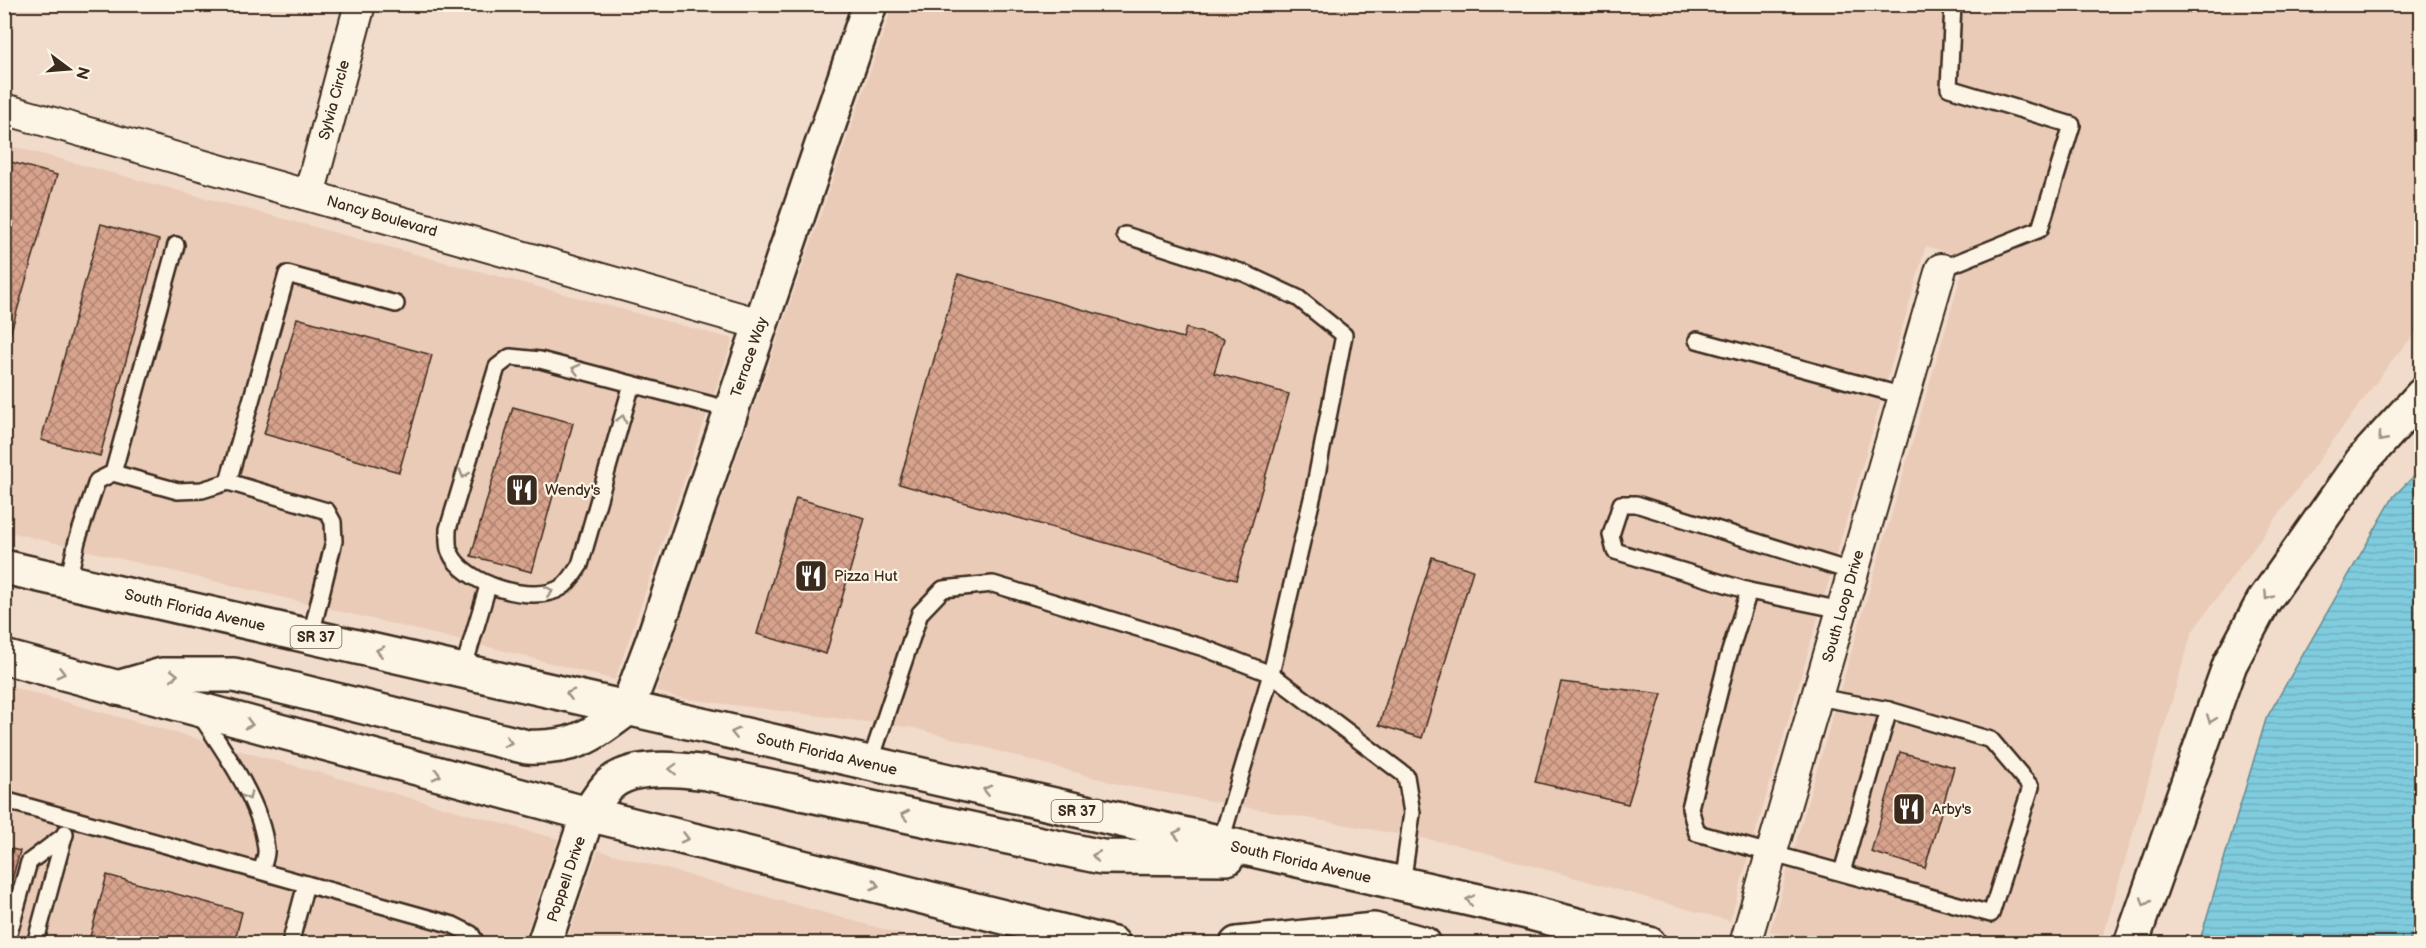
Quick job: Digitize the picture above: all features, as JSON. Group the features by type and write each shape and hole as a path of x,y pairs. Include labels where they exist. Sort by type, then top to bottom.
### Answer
{"main road":[{"name":"Terrace Way","path":"627,709 870,4"},
{"path":"2131,944 2236,653 2263,602 2362,461 2421,394"},
{"name":"South Florida Avenue","path":"4,567 1527,912 1649,944"},
{"path":"4,657 588,814 1113,944"},
{"path":"117,688 162,675 234,675 527,747 544,748 552,748 591,736 627,709"},
{"name":"Poppell Drive","path":"544,944 588,814 608,785 623,777 645,771 671,768 708,773 1102,857 1280,857"},
{"path":"1237,944 1374,930 1424,944"}],"street":[{"name":"Sylvia Circle","path":"309,195 360,4"},
{"name":"Nancy Boulevard","path":"4,110 760,324"},
{"name":"South Loop Drive","path":"1745,944 1941,269"}],"lane":[{"path":"1941,269 2040,229 2072,125 1949,88 1953,4"},
{"path":"1125,235 1244,273 1298,298 1344,335 1314,490 1271,674 1220,844"},
{"path":"113,473 176,245"},
{"path":"228,482 287,274 396,304"},
{"path":"1697,340 1904,396"},
{"path":"632,384 580,565 562,587 545,593 522,593 488,586 467,575 450,552 448,529 497,367 510,357 540,360 632,384 731,410"},
{"path":"68,581 77,541 97,481 113,473 177,490 202,490 228,482 327,511 333,522 334,541 311,635"},
{"path":"1842,610 1749,591 1615,551 1611,535 1621,504 1636,504 1853,572"},
{"path":"870,764 920,613 943,589 993,584 1204,648 1271,674 1406,776 1412,813 1402,885"},
{"path":"463,670 488,586"},
{"path":"1749,591 1727,661 1690,808 1697,832 1991,914 2031,787 1991,740 1889,710 1817,697"},
{"path":"196,710 229,759 256,813 266,850 261,871"},
{"path":"1842,872 1889,710"},
{"path":"4,800 453,925 471,934 477,944"},
{"path":"35,944 69,819"},
{"path":"6,944 29,862 65,835"},
{"path":"290,944 306,884"}],"shaded area":[{"path":"893,5 2421,5 2421,328 2397,354 2192,632 2101,943 1815,944 1770,931 1966,258 1926,246 1730,921 1454,844 1121,785 914,728 678,698 656,691"},
{"path":"4,144 733,339 615,680 509,652 5,531"},
{"path":"4,685 558,839 523,943 5,943"},
{"path":"598,850 933,943 566,943"}],"water":[{"path":"2421,469 2422,915 2408,943 2199,943 2266,719 2394,496"}],"building":[{"path":"4,160 57,175 4,355"},
{"path":"101,224 159,240 100,456 41,440"},
{"path":"958,274 1183,338 1186,328 1224,339 1214,373 1289,394 1236,580 899,484"},
{"path":"297,318 432,355 399,472 264,434"},
{"name":"Wendy's","path":"513,407 573,423 532,572 471,556"},
{"name":"Pizza Hut","path":"796,498 865,518 826,654 757,634"},
{"path":"1432,557 1473,570 1422,738 1379,725"},
{"path":"1561,682 1662,694 1628,804 1535,782"},
{"path":"1900,752 1954,767 1925,868 1871,852"},
{"path":"4,847 20,851 4,908"},
{"path":"107,875 242,912 234,944 88,944"}],"place":[{"name":"Wendy's","path":"522,490"},
{"name":"Pizza Hut","path":"811,576"},
{"name":"Arby's","path":"1909,809"}]}
